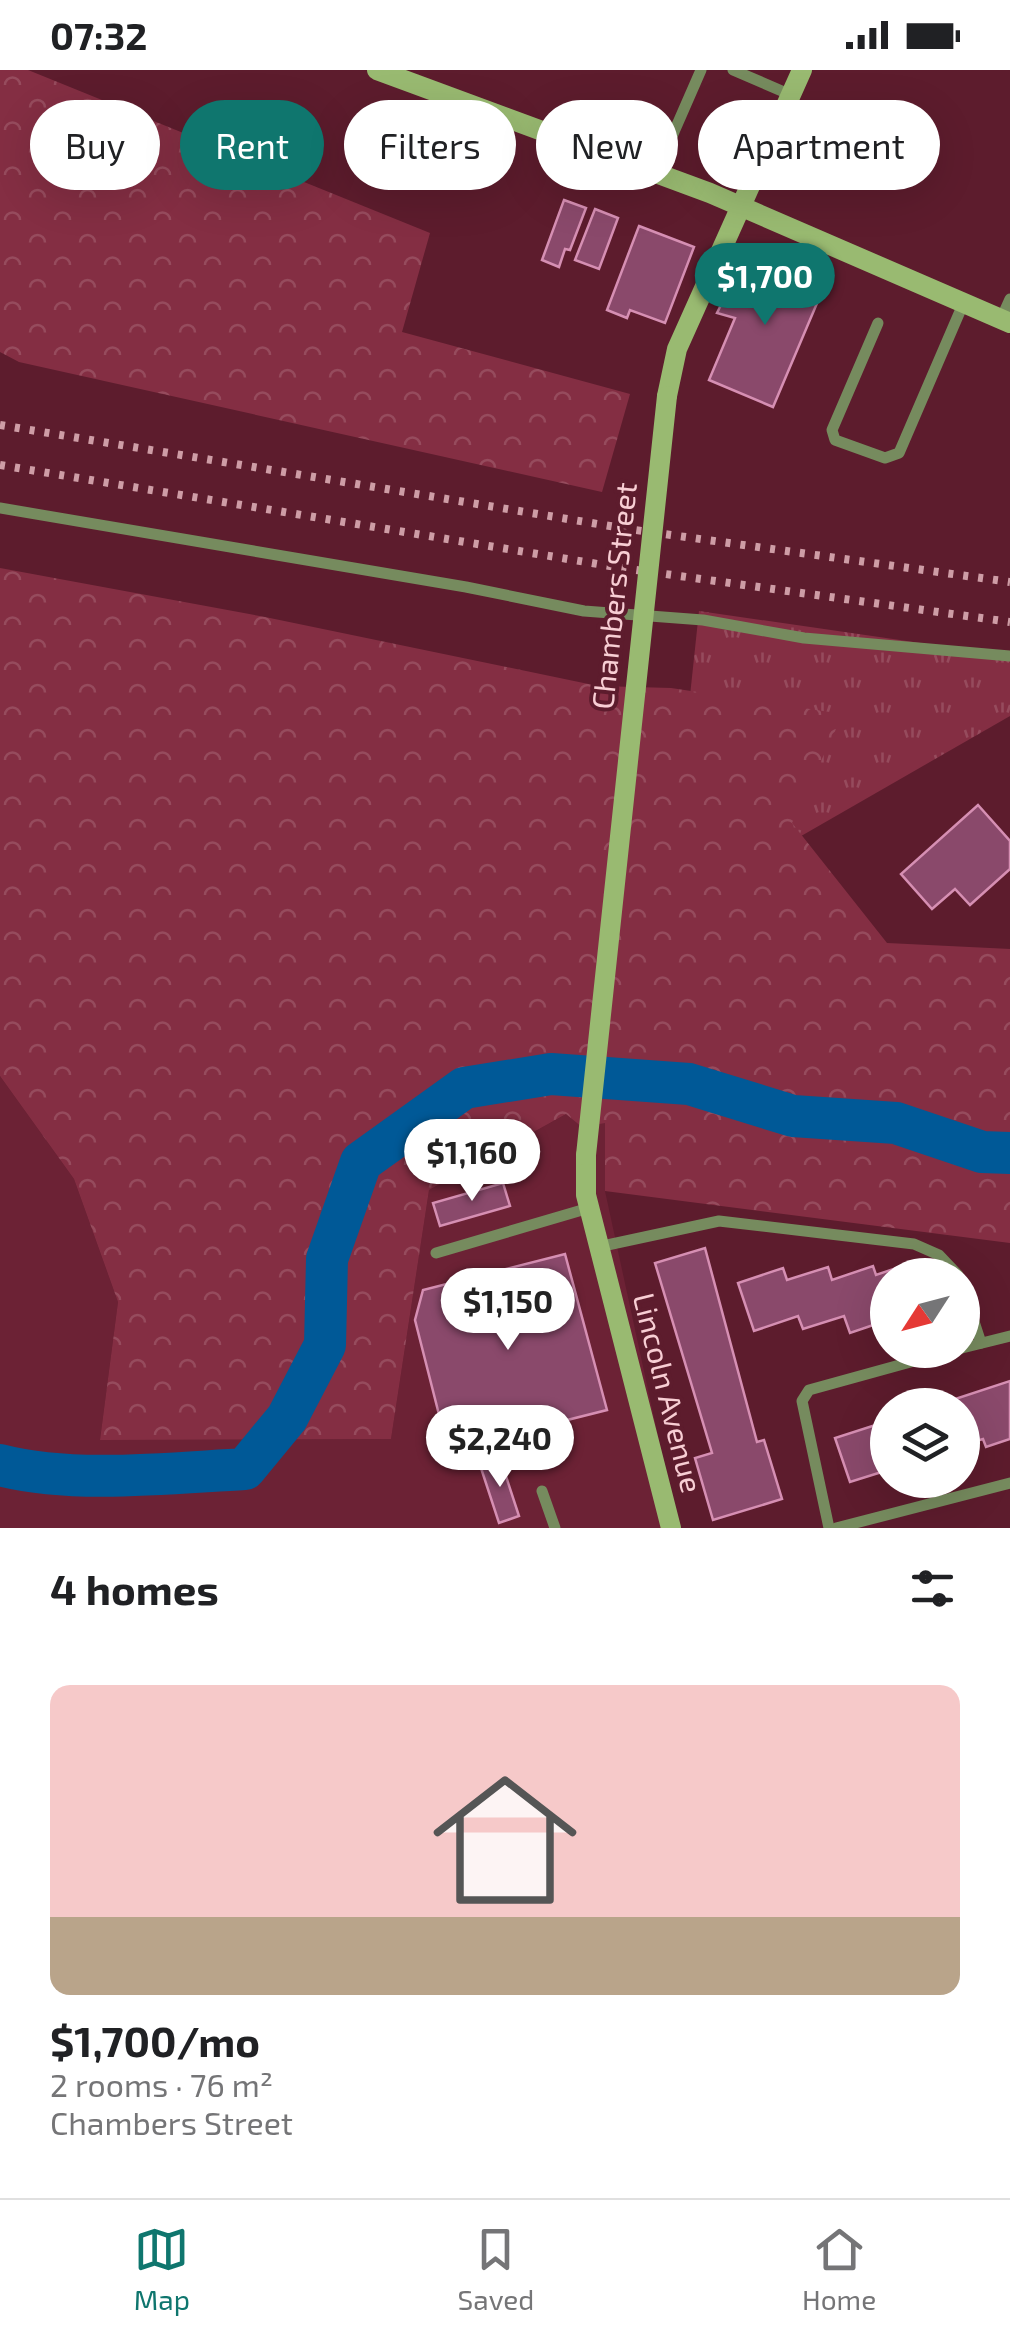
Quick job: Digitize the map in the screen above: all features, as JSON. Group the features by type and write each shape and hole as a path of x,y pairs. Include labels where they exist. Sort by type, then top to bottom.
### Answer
{"street":[{"path":"377,70 536,129"},
{"name":"Chambers Street","path":"586,1155 667,396 677,348 802,70"},
{"path":"678,182 1005,320"},
{"name":"Lincoln Avenue","path":"586,1155 588,1208 670,1528"}],"lane":[{"path":"678,123 701,70"},
{"path":"734,70 791,95"},
{"path":"1005,320 1010,299"},
{"path":"878,323 832,430 835,440 886,458 898,453 964,302"},
{"path":"0,508 466,587 584,611 703,620 804,638 1010,656"},
{"path":"436,1253 588,1208"},
{"path":"598,1248 719,1221 914,1244 942,1258"},
{"path":"980,1340 981,1343 1010,1336"},
{"path":"889,1368 809,1390 802,1401 833,1528 1010,1483"},
{"path":"542,1491 555,1528"}],"shaded area":[{"path":"0,1076 74,1179 118,1302 100,1440 391,1439 429,1190 566,1114 605,1123 605,1191 678,1528 0,1528"}],"green space":[{"path":"0,70 28,70 102,100 30,100 30,190 160,190 160,124 180,132 180,190 324,190 430,233 402,332 630,394 602,492 19,362 0,352"},
{"path":"0,568 265,617 598,686 671,688 843,714 792,823 887,943 1010,949 1010,1243 605,1191 605,1123 582,1127 566,1114 429,1190 391,1439 100,1440 118,1302 74,1179 0,1076"},
{"path":"699,611 1010,656 1010,716 667,913"}],"building":[{"path":"564,200 586,208 559,267 542,260"},
{"path":"595,209 618,218 599,269 575,260"},
{"path":"639,226 694,247 665,323 630,310 627,318 607,310"},
{"path":"754,254 826,282 773,407 709,380 735,318 717,313 737,273 747,275"},
{"path":"978,805 1010,841 1010,869 970,905 955,889 932,909 901,874"},
{"path":"503,1183 510,1206 440,1226 433,1203"},
{"path":"705,1248 757,1442 764,1440 782,1499 713,1520 695,1458 712,1453 655,1263"},
{"path":"565,1254 607,1410 448,1450 415,1320 423,1290"},
{"path":"828,1267 832,1280 870,1267 870,1326 850,1333 844,1316 803,1329 798,1316 754,1331 738,1283 783,1268 787,1280"},
{"path":"1010,1381 1010,1439 986,1447 980,1440 980,1391"},
{"path":"870,1427 870,1476 850,1482 835,1438"},
{"path":"500,1458 519,1516 499,1523 480,1465"}],"waterway":[{"path":"0,1465 90,1476 245,1469 287,1418 325,1345 327,1259 361,1162 464,1088 551,1074 689,1084 793,1116 896,1123 982,1152 1010,1153"}],"railway":[{"path":"0,425 628,529 1010,582"},
{"path":"0,465 622,568 1010,622"}]}
